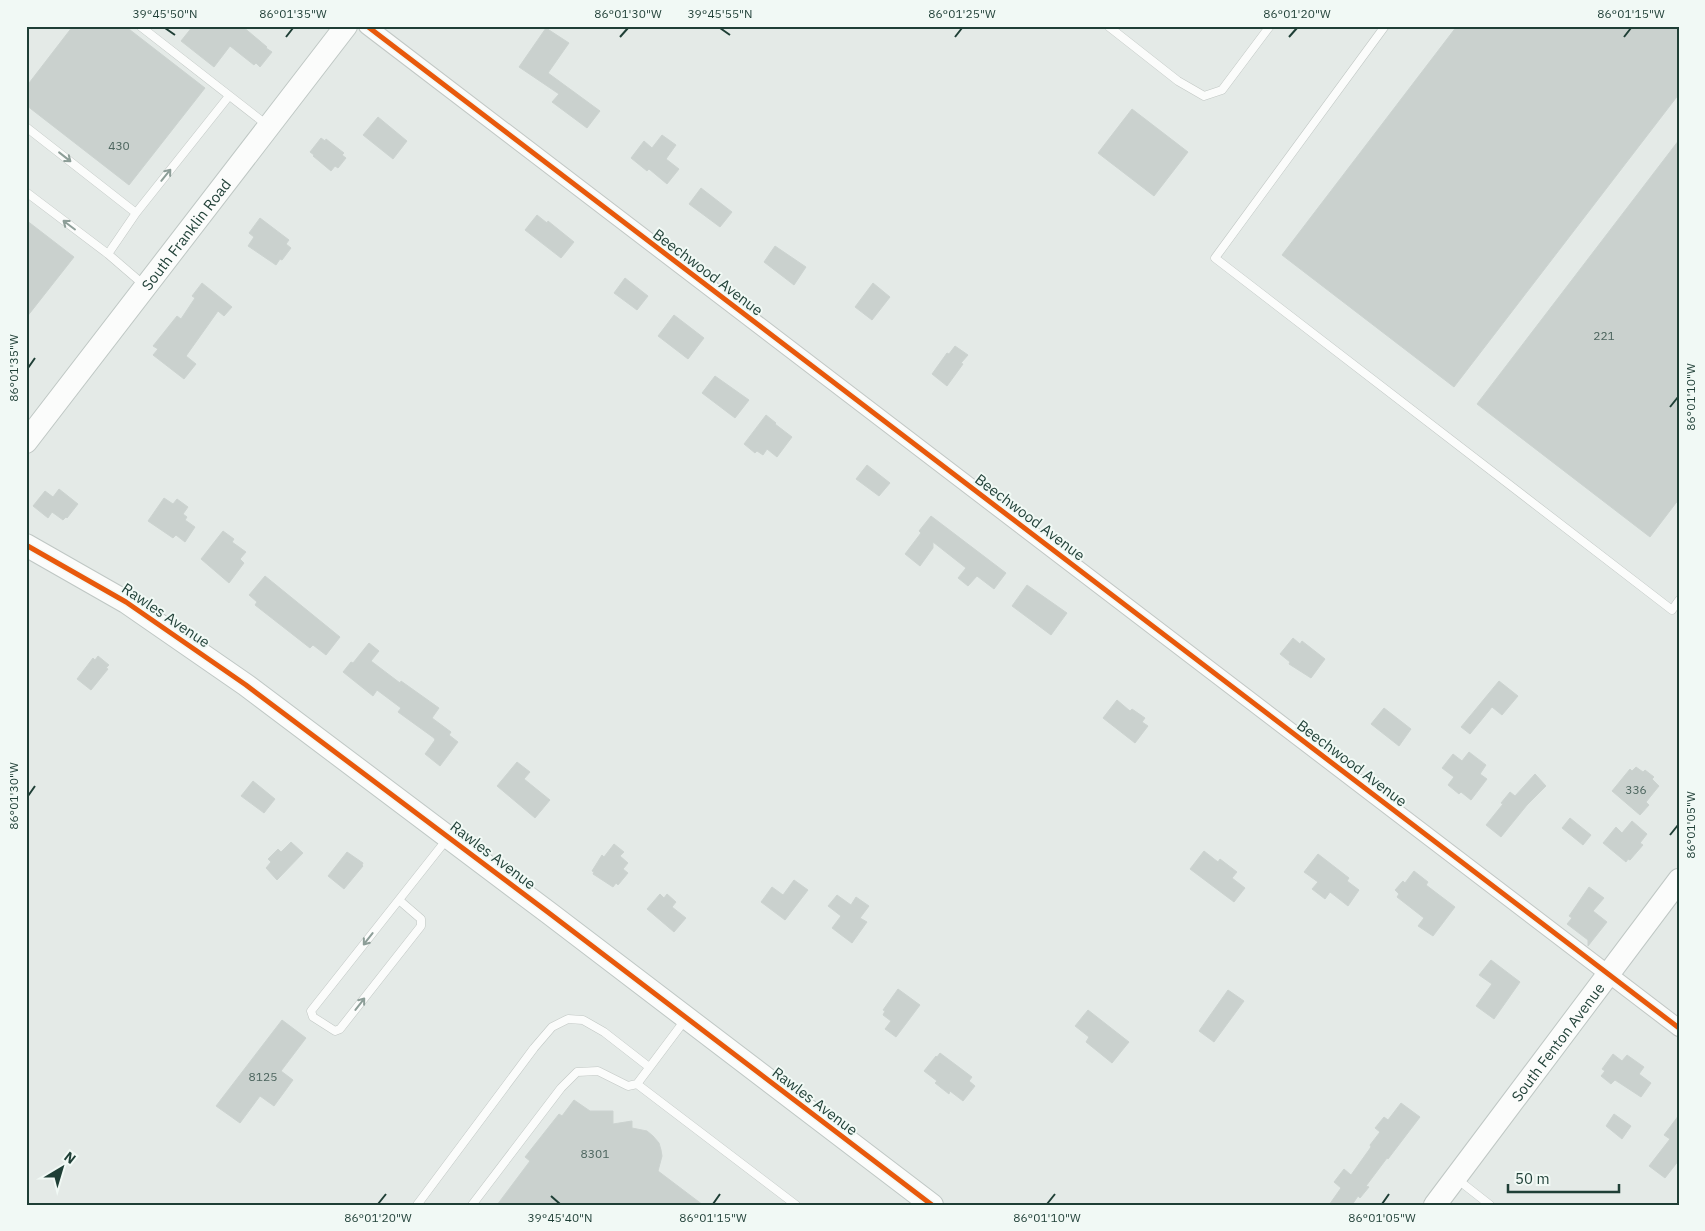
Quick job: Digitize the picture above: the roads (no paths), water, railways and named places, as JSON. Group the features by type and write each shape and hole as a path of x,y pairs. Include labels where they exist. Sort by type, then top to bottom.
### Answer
{"street":[{"name":"South Franklin Road","path":"26,442 346,26"},
{"name":"Beechwood Avenue","path":"366,26 1679,1028"},
{"name":"Rawles Avenue","path":"26,545 126,602 246,685 932,1205"},
{"name":"South Fenton Avenue","path":"1435,1205 1679,880"}],"lane":[{"path":"140,26 268,126"},
{"path":"1108,26 1178,80 1204,96 1222,90 1270,26"},
{"path":"1385,26 1215,258 1672,610 1679,600"},
{"path":"108,254 136,213 229,96"},
{"path":"26,127 136,213"},
{"path":"26,192 108,254 146,286"},
{"path":"399,900 421,918 421,926 340,1030 335,1031 313,1017 311,1011 399,900 449,838"},
{"path":"472,1205 560,1088 578,1072 598,1071 628,1086 637,1084 687,1018"},
{"path":"417,1205 534,1048 552,1027 568,1019 583,1020 604,1032 649,1067"},
{"path":"637,1084 796,1205"},
{"path":"1455,1178 1490,1205"}]}
